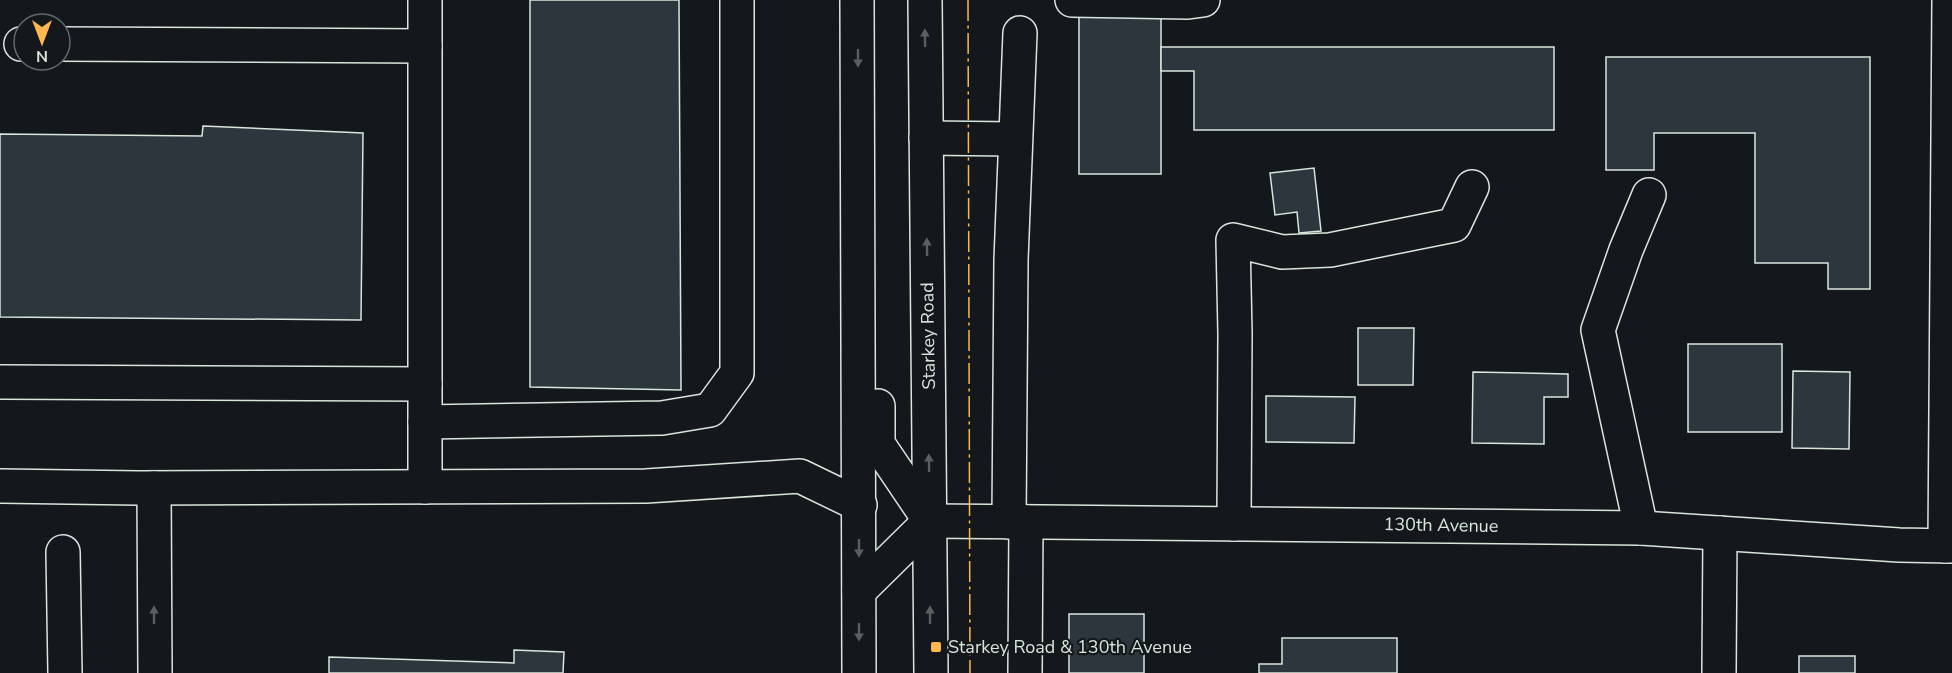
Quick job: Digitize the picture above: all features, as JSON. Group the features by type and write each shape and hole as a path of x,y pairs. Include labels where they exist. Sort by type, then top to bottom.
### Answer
{"main road":[{"path":"425,0 425,487"},
{"path":"425,422 662,418 710,410 737,373 737,0"},
{"path":"858,0 859,673"},
{"name":"Starkey Road","path":"925,0 931,673"},
{"path":"1072,0 1188,2 1203,0"},
{"path":"1948,546 1949,0"},
{"path":"1020,33 1011,260 1017,522 1025,673"},
{"path":"72,44 425,46"},
{"path":"926,138 1014,139"},
{"path":"1234,524 1233,240 1282,252 1330,250 1454,225 1472,187"},
{"path":"1641,528 1598,330 1626,250 1649,195"},
{"path":"859,241 879,267 878,444 930,521 859,591"},
{"path":"0,382 425,384"},
{"path":"0,486 154,488 646,486 800,476 860,505"},
{"path":"154,488 154,673"},
{"name":"130th Avenue","path":"930,521 1641,528 1948,546"},
{"path":"1719,673 1720,533"},
{"path":"63,552 65,673"}],"building":[{"path":"530,0 679,0 681,390 530,387"},
{"path":"1079,16 1161,16 1161,174 1079,174"},
{"path":"1161,47 1554,47 1554,130 1194,130 1194,71 1161,71"},
{"path":"1606,57 1870,57 1870,289 1828,289 1828,263 1755,263 1755,133 1654,133 1654,170 1606,170"},
{"path":"203,126 363,133 361,320 0,317 0,134 202,136"},
{"path":"1314,168 1321,231 1299,233 1297,212 1275,215 1270,173"},
{"path":"1358,328 1414,328 1413,385 1358,385"},
{"path":"1688,344 1782,344 1782,432 1688,432"},
{"path":"1793,371 1850,372 1849,449 1792,448"},
{"path":"1473,372 1568,374 1568,397 1544,397 1544,444 1472,443"},
{"path":"1266,396 1355,397 1354,443 1266,442"},
{"path":"1069,614 1144,614 1144,673 1069,673"},
{"path":"1282,638 1397,638 1397,673 1259,673 1259,664 1282,664"},
{"path":"514,650 564,652 563,673 329,673 329,657 514,663"},
{"path":"1799,656 1855,656 1855,673 1799,673"}],"power":[{"path":"968,0 970,673"}],"place":[{"name":"Starkey Road & 130th Avenue","path":"936,647"}]}
